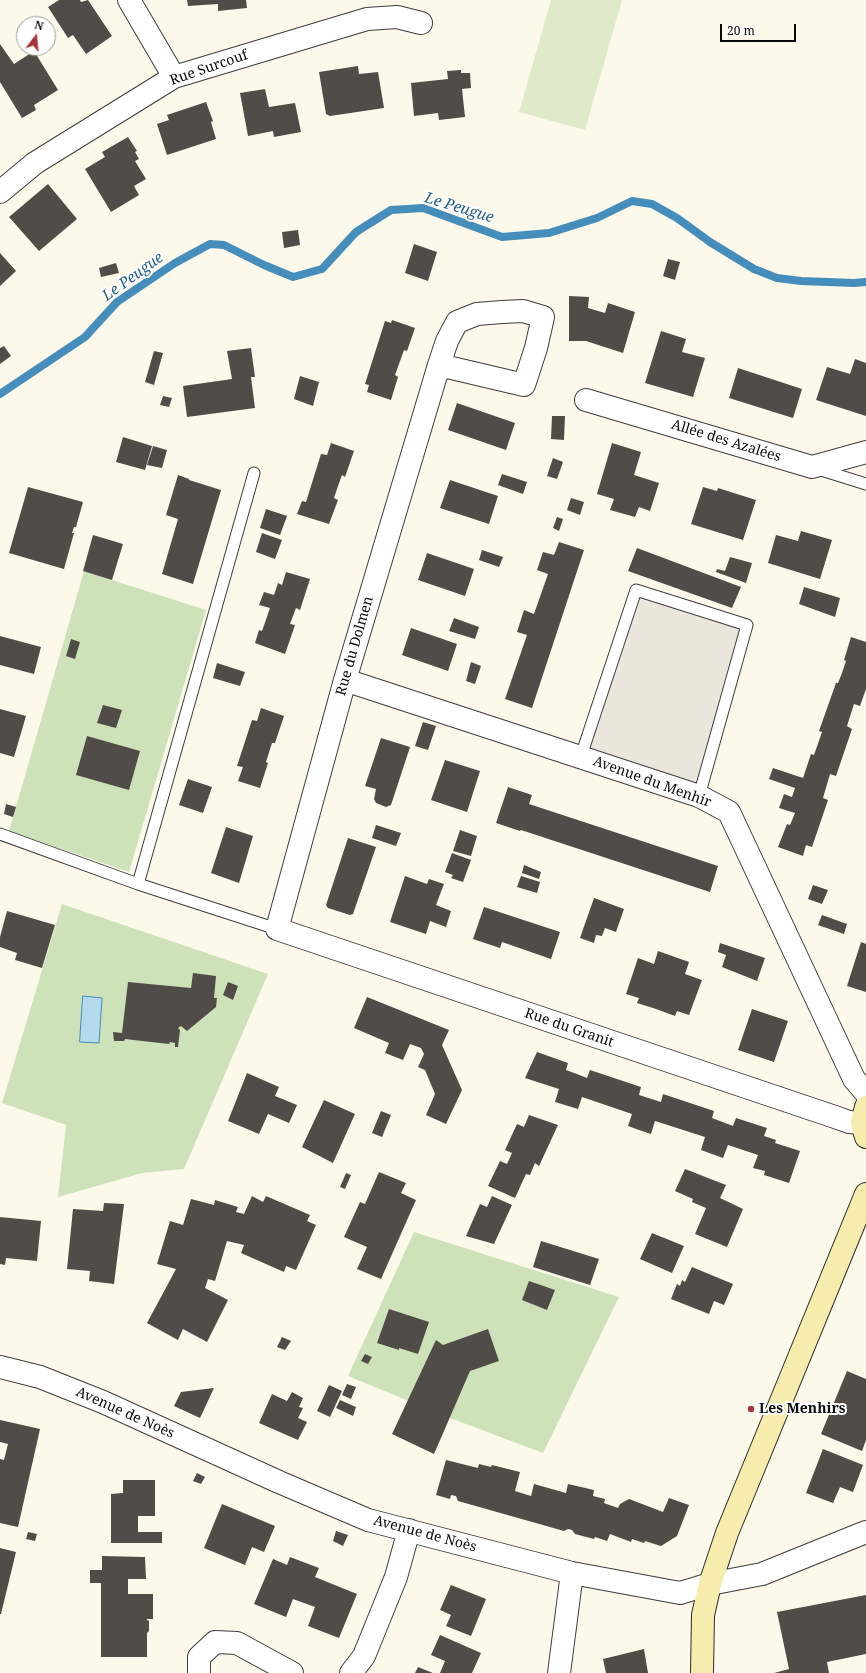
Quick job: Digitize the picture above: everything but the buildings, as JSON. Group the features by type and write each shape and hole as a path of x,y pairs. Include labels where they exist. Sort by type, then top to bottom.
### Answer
{"main road":[{"path":"702,1673 703,1614 710,1584 727,1533 866,1194"}],"street":[{"path":"129,0 174,77"},
{"name":"Rue Surcouf","path":"0,192 35,163 174,77 367,19 397,17 421,23"},
{"name":"Rue du Dolmen","path":"277,929 345,680 439,365 447,341 457,322 477,314 523,311 543,317 536,348 524,385 439,365"},
{"name":"Allée des Azalées","path":"586,400 812,467"},
{"path":"812,467 866,452"},
{"name":"Avenue du Menhir","path":"345,680 581,756 699,796 729,812 854,1079 866,1093"},
{"name":"Rue du Granit","path":"277,929 849,1122 865,1122"},
{"name":"Avenue de Noès","path":"0,1367 40,1377 103,1402 286,1485 368,1520 572,1573 680,1593 710,1584 762,1574 866,1532"},
{"path":"351,1673 364,1656 393,1584 409,1530"},
{"path":"559,1673 572,1573"},
{"path":"198,1673 199,1657 215,1642 237,1643 292,1673"}],"lane":[{"path":"812,467 866,484"},
{"path":"138,884 254,473"},
{"path":"581,756 636,590 747,625 699,796"},
{"path":"0,834 138,884 277,929"}],"green space":[{"path":"551,0 622,0 585,130 519,112"},
{"path":"84,571 206,610 129,872 9,831"},
{"path":"62,904 268,974 184,1169 142,1173 58,1197 66,1125 2,1103"},
{"path":"414,1232 619,1297 543,1453 450,1418 348,1376"}],"shaded area":[{"path":"636,590 747,625 699,796 581,756"}],"water":[{"path":"83,996 102,998 99,1043 80,1042"}],"waterway":[{"name":"Le Peugue","path":"0,394 85,337 117,302 175,263 210,244 224,245 264,265 293,277 322,269 356,232 391,210 423,208 502,237 549,233 597,218 632,201 652,204 677,218 710,242 754,269 777,278 801,281 866,282"}],"place":[{"name":"Les Menhirs","path":"751,1409"}]}
